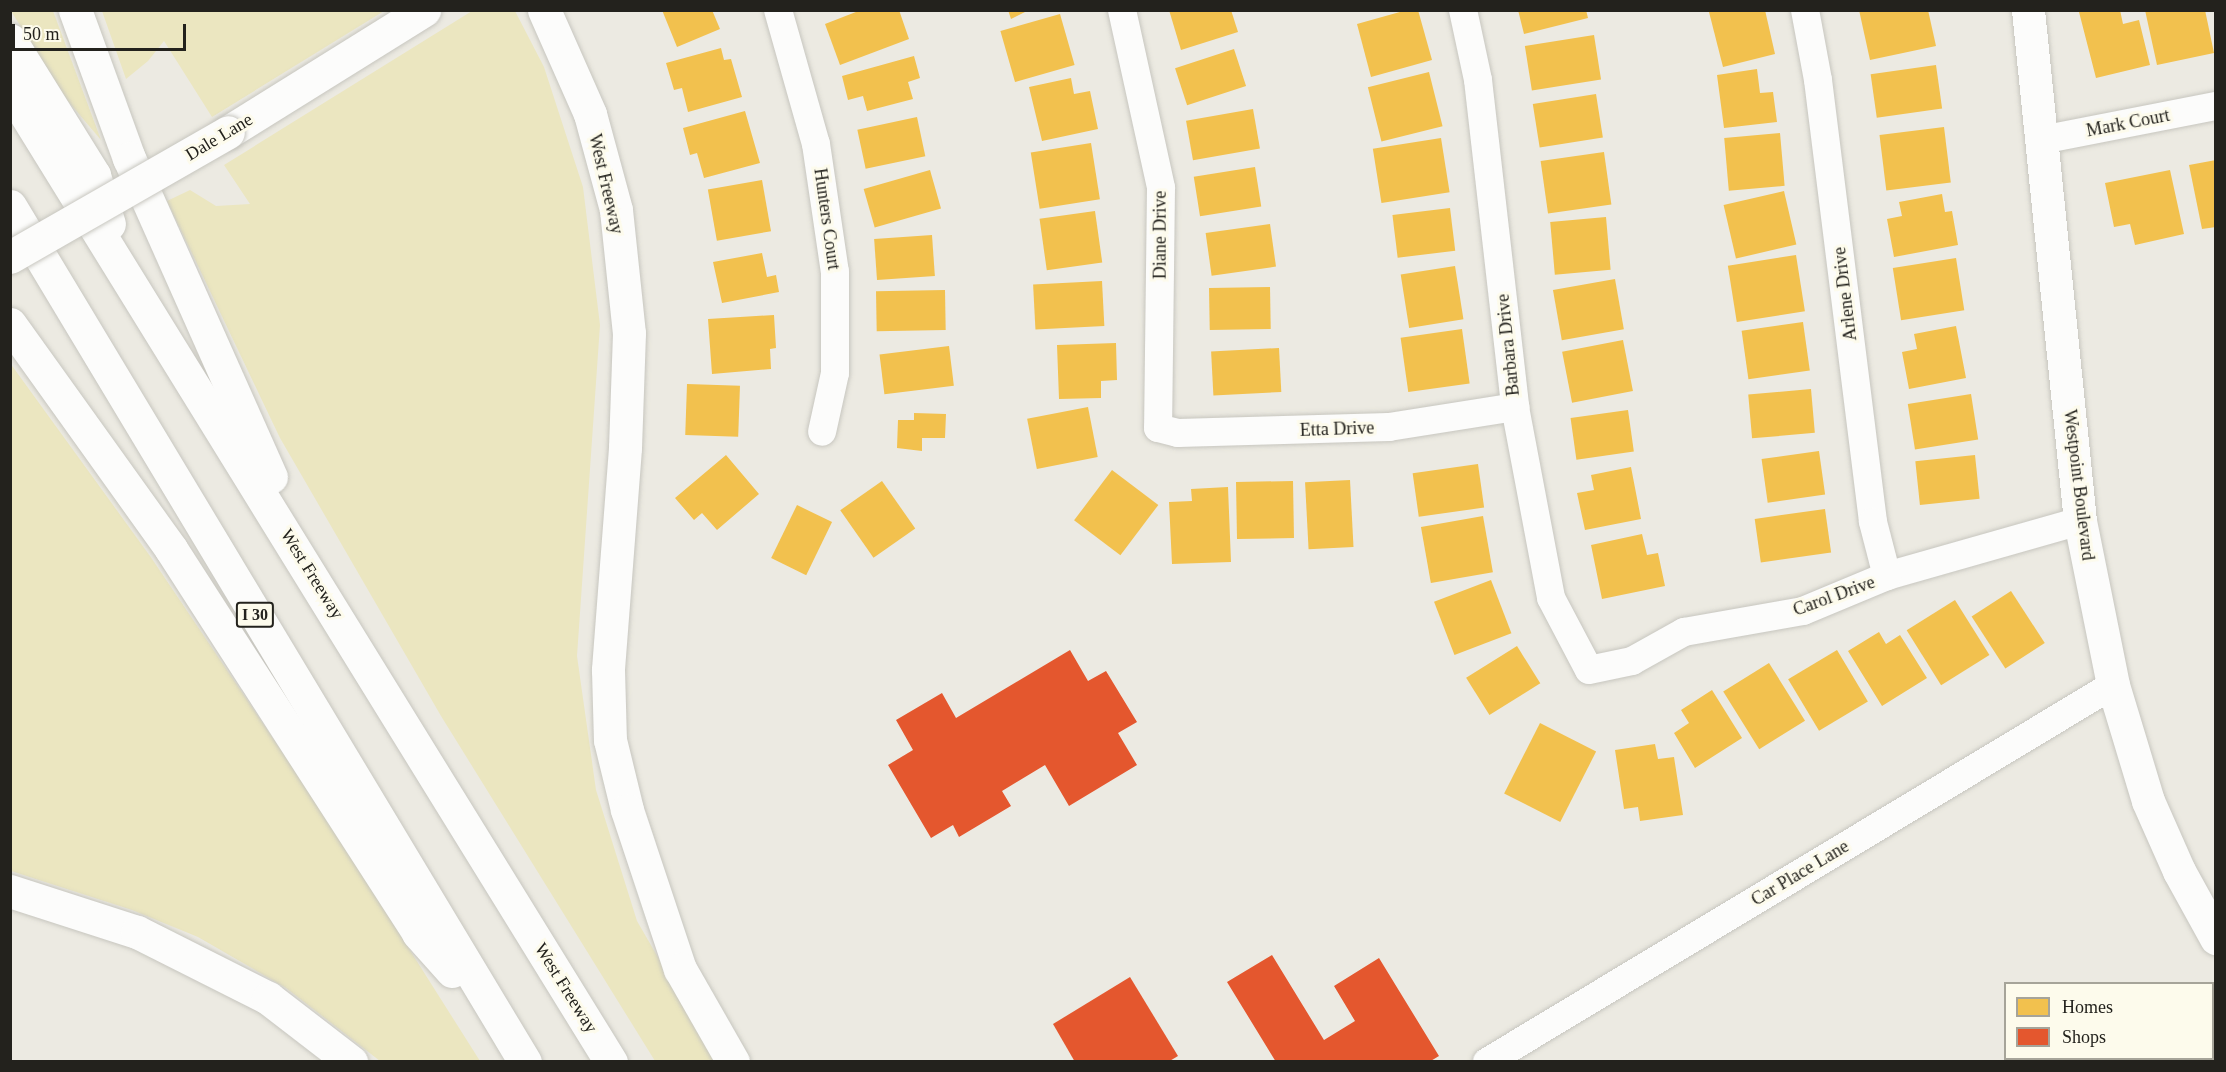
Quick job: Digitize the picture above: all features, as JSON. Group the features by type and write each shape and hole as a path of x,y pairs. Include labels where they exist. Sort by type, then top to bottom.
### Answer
{"main road":[{"path":"75,10 129,158 266,462 297,549"},
{"name":"Dale Lane","path":"10,257 228,132 424,10"},
{"name":"West Freeway","path":"544,10 590,114 616,210 629,333 626,448 608,670 610,740 627,810 680,969 733,1062"},
{"name":"Westpoint Boulevard","path":"2028,10 2080,521 2113,685 2148,801 2179,871 2216,938"},
{"path":"10,40 94,175 124,272"},
{"name":"West Freeway","path":"10,88 297,549 611,1062"},
{"name":"I 30","path":"10,206 525,1062"},
{"path":"10,324 171,549 418,933 500,1023"},
{"path":"10,891 137,932 268,998 351,1062"}],"street":[{"name":"Hunters Court","path":"778,10 816,144 835,272 835,373 822,432"},
{"name":"Diane Drive","path":"1122,10 1161,188 1158,428"},
{"name":"Barbara Drive","path":"1463,10 1478,80 1515,407 1551,598 1589,670"},
{"name":"Arlene Drive","path":"1805,10 1818,80 1873,522 1887,576"},
{"name":"Mark Court","path":"2041,140 2216,106"},
{"name":"Etta Drive","path":"1158,428 1178,433 1389,427 1515,407"},
{"name":"Carol Drive","path":"1589,670 1632,661 1684,632 1803,611 1887,576 2080,521"},
{"name":"Car Place Lane","path":"1486,1062 2113,685"}],"shaded area":[{"path":"102,10 384,11 212,117 164,41 148,61 126,79"},
{"path":"11,11 53,11 101,140 67,100"},
{"path":"472,11 515,11 544,67 583,187 600,325 577,656 596,790 637,921 718,1061 655,1061 441,716 280,438 167,201 190,190 216,206 250,204 224,165"},
{"path":"10,363 150,556 318,805 480,1061 380,1061 286,988 198,937 132,910 11,871"}],"building: Homes":[{"path":"662,10 712,10 720,29 677,47"},
{"path":"861,10 899,10 909,39 840,65 825,24"},
{"path":"1008,10 1029,10 1011,19"},
{"path":"1169,10 1231,10 1238,32 1181,50"},
{"path":"1407,10 1418,10 1432,60 1371,77 1357,24"},
{"path":"1518,10 1586,10 1588,18 1524,34"},
{"path":"1765,10 1775,54 1723,67 1709,12"},
{"path":"1859,10 1928,10 1936,46 1870,60"},
{"path":"2120,10 2123,24 2139,20 2150,65 2096,78 2079,12"},
{"path":"2145,10 2205,10 2214,53 2157,65"},
{"path":"1060,14 1075,65 1015,82 1000,31"},
{"path":"1594,35 1601,79 1532,90 1525,46"},
{"path":"721,48 724,60 731,59 742,97 688,112 682,88 674,90 666,63"},
{"path":"1234,49 1246,86 1187,105 1175,68"},
{"path":"914,56 920,78 908,82 913,99 867,111 863,96 848,100 842,76"},
{"path":"1936,65 1942,109 1877,118 1871,74"},
{"path":"1757,69 1760,93 1773,92 1777,122 1724,128 1717,75"},
{"path":"1429,72 1443,126 1381,142 1368,87"},
{"path":"1071,78 1074,94 1090,91 1098,129 1042,141 1029,87"},
{"path":"1596,94 1603,137 1540,147 1533,104"},
{"path":"1253,109 1260,148 1193,160 1186,121"},
{"path":"745,111 760,163 704,178 697,153 690,155 683,128"},
{"path":"917,117 925,156 866,169 857,130"},
{"path":"1944,127 1951,183 1886,191 1879,135"},
{"path":"1780,133 1785,186 1729,191 1724,138"},
{"path":"1441,138 1450,192 1381,203 1373,149"},
{"path":"1091,143 1100,199 1040,209 1031,153"},
{"path":"1604,152 1611,204 1548,213 1541,161"},
{"path":"2216,160 2216,227 2202,229 2189,165"},
{"path":"1255,167 1261,207 1200,216 1194,177"},
{"path":"930,170 941,208 875,227 864,189"},
{"path":"2170,170 2184,234 2135,245 2130,224 2114,227 2105,183"},
{"path":"762,180 771,231 717,241 708,190"},
{"path":"1784,191 1796,245 1736,259 1724,205"},
{"path":"1942,194 1945,212 1952,211 1958,245 1894,257 1887,219 1902,216 1899,202"},
{"path":"1450,208 1455,251 1398,258 1392,215"},
{"path":"1095,211 1102,262 1047,270 1040,219"},
{"path":"1606,217 1611,270 1555,275 1550,222"},
{"path":"1270,224 1276,267 1212,276 1206,233"},
{"path":"932,235 935,276 877,280 874,239"},
{"path":"762,253 767,277 776,275 779,292 722,303 713,262"},
{"path":"1796,255 1805,311 1737,322 1728,266"},
{"path":"1956,258 1964,310 1901,320 1893,268"},
{"path":"1455,266 1463,319 1409,328 1401,275"},
{"path":"1615,279 1624,329 1562,340 1553,290"},
{"path":"1102,281 1104,326 1035,330 1033,285"},
{"path":"1270,287 1271,329 1210,330 1209,288"},
{"path":"945,290 946,330 877,331 876,291"},
{"path":"774,315 776,348 770,349 771,369 712,374 708,319"},
{"path":"1803,322 1810,371 1748,379 1742,331"},
{"path":"1956,326 1966,378 1909,389 1902,352 1917,349 1914,334"},
{"path":"1462,329 1470,383 1408,392 1401,338"},
{"path":"1623,340 1633,391 1572,403 1562,352"},
{"path":"1116,343 1117,380 1101,381 1101,398 1059,399 1057,345"},
{"path":"949,346 954,386 884,394 880,355"},
{"path":"1279,348 1281,392 1213,395 1211,352"},
{"path":"687,384 740,386 738,437 685,435"},
{"path":"1811,389 1815,433 1752,438 1748,394"},
{"path":"1971,394 1978,439 1915,449 1908,404"},
{"path":"1088,407 1098,457 1037,469 1027,419"},
{"path":"1628,410 1634,452 1576,460 1571,418"},
{"path":"914,413 946,414 945,438 922,438 922,451 897,448 898,420 914,420"},
{"path":"1819,451 1825,495 1768,503 1762,459"},
{"path":"726,455 759,494 717,530 702,513 694,520 675,498"},
{"path":"1975,455 1980,499 1920,505 1915,461"},
{"path":"1478,464 1484,508 1419,517 1413,473"},
{"path":"1631,467 1641,519 1585,530 1577,493 1594,490 1591,475"},
{"path":"1112,470 1158,505 1120,555 1074,520"},
{"path":"1350,480 1354,547 1309,549 1305,482"},
{"path":"882,481 915,529 873,558 840,510"},
{"path":"1293,481 1294,538 1237,539 1236,482"},
{"path":"1228,487 1231,562 1172,564 1169,502 1192,501 1191,489"},
{"path":"797,505 832,522 806,575 771,558"},
{"path":"1825,509 1831,553 1761,562 1755,519"},
{"path":"1483,516 1493,572 1431,583 1421,527"},
{"path":"1642,534 1647,555 1658,553 1665,586 1602,599 1591,545"},
{"path":"1491,580 1511,633 1454,655 1434,602"},
{"path":"2011,591 2045,643 2005,669 1972,617"},
{"path":"1955,600 1989,655 1941,685 1907,630"},
{"path":"1879,632 1886,644 1900,635 1927,678 1882,706 1848,651"},
{"path":"1517,646 1540,683 1489,715 1466,678"},
{"path":"1837,650 1868,701 1819,731 1788,679"},
{"path":"1769,663 1805,721 1759,749 1723,692"},
{"path":"1712,690 1742,738 1695,768 1674,733 1689,723 1681,710"},
{"path":"1540,723 1596,752 1560,822 1504,793"},
{"path":"1655,744 1658,759 1674,757 1683,815 1640,821 1638,807 1624,809 1615,750"}],"building: Shops":[{"path":"1070,650 1088,681 1106,671 1137,722 1118,733 1137,765 1069,806 1045,765 1002,791 1011,806 959,837 953,825 931,838 888,765 913,750 896,720 942,693 956,718"},
{"path":"1272,955 1324,1040 1355,1021 1334,986 1379,958 1439,1056 1429,1062 1276,1062 1227,982"},
{"path":"1130,977 1178,1056 1168,1062 1075,1062 1053,1024"}]}
